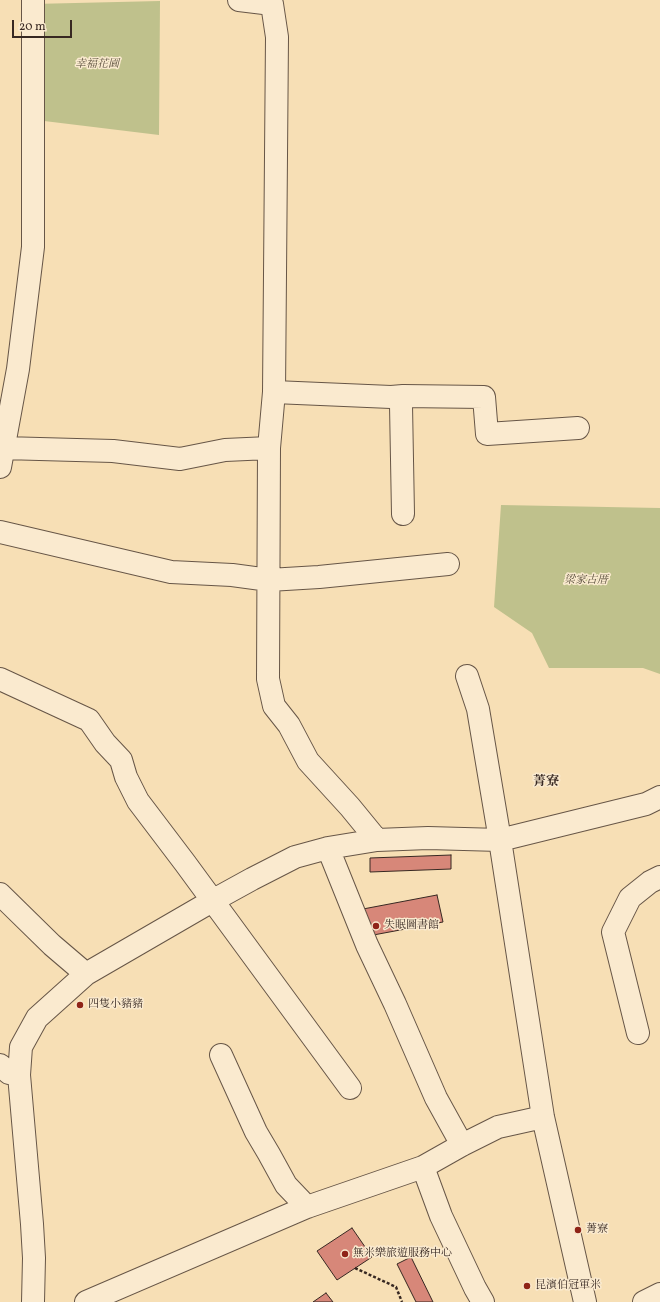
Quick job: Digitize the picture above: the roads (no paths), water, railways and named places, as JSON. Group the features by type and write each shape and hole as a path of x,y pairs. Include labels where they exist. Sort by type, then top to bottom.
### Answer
{"street":[{"path":"33,0 33,247 18,369 2,458 113,451 180,459 225,450 269,448"},
{"path":"239,0 272,4 277,37 274,392 269,448 268,679 274,706 289,725 308,761 350,807 376,840"},
{"path":"274,392 391,397 484,397 487,434 578,428"},
{"path":"403,396 401,405 403,514"},
{"path":"0,532 171,572 232,575 269,580 319,577 448,564"},
{"path":"467,676 478,709 543,1117 585,1302"},
{"path":"0,679 90,720 105,742 121,760 126,777 138,801 350,1088"},
{"path":"33,1302 34,1258 32,1224 19,1075 21,1047 37,1018 86,974 212,901 295,857 328,848 376,840 428,838 500,840 646,804 660,797"},
{"path":"328,848 367,945 395,1004 436,1098 462,1145"},
{"path":"638,1033 613,932 630,898 650,882 660,877"},
{"path":"0,894 52,945 86,974"},
{"path":"221,1055 256,1132 286,1185 307,1207"},
{"path":"0,1065 9,1074 19,1075"},
{"path":"86,1302 307,1207 423,1167 498,1127 543,1117"},
{"path":"423,1167 441,1216 483,1302"},
{"path":"644,1302 660,1294"}],"place":[{"name":"失眠圖書館","path":"376,926"},
{"name":"四隻小豬豬","path":"80,1005"},
{"name":"菁寮","path":"578,1230"},
{"name":"無米樂旅遊服務中心","path":"345,1254"},
{"name":"昆濱伯冠軍米","path":"527,1286"}],"district":[{"name":"菁寮","path":"546,783"}],"park label":[{"name":"幸福花園","path":"97,65"},
{"name":"梁家古厝","path":"586,581"}]}
